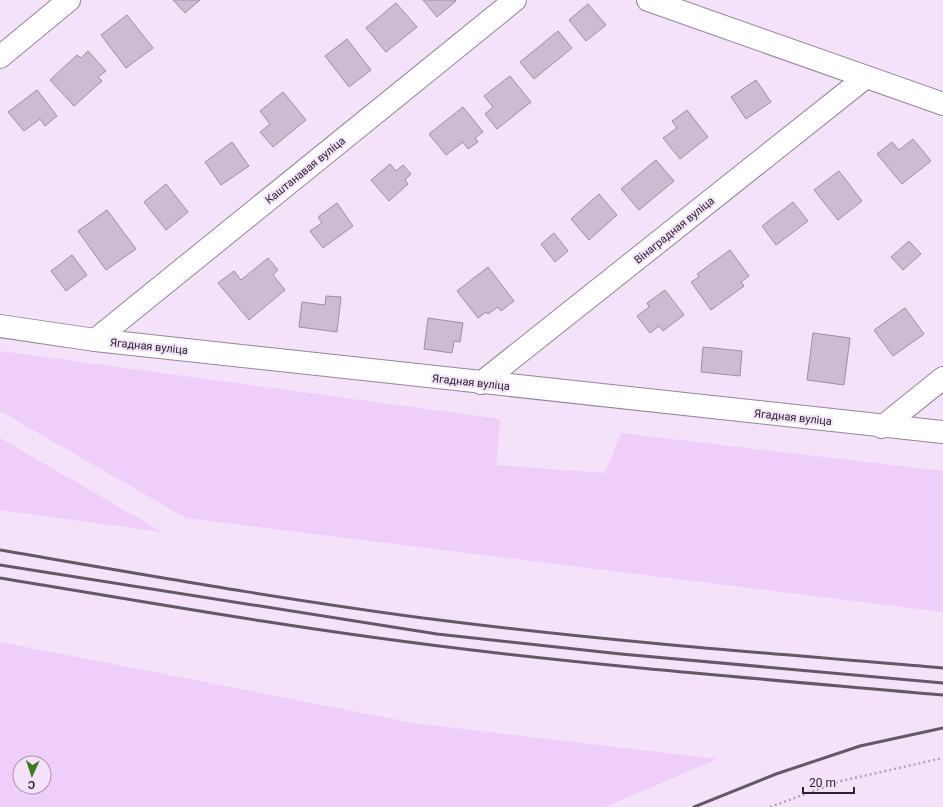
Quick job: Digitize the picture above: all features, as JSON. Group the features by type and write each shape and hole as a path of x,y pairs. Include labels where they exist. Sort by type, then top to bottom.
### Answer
{"street":[{"path":"0,57 69,0"},
{"name":"Каштанавая вуліца","path":"94,340 515,0"},
{"path":"648,0 943,104"},
{"name":"Вінаградная вуліца","path":"482,383 866,77"},
{"name":"Ягадная вуліца","path":"0,326 94,340 882,427 943,432"},
{"path":"882,427 943,378"}],"path":[{"path":"770,807 841,781 943,758"}],"shaded area":[{"path":"0,351 500,419 496,465 605,473 621,433 943,471 943,612 186,518 0,411"},
{"path":"0,438 162,532 0,510"},
{"path":"0,642 414,723 717,759 605,807 0,807"}],"building":[{"path":"173,0 200,0 185,13"},
{"path":"423,0 455,0 456,1 437,17"},
{"path":"396,3 417,27 386,52 366,28"},
{"path":"588,4 606,25 586,41 569,20"},
{"path":"127,15 153,48 126,68 101,35"},
{"path":"558,31 572,48 534,79 520,62"},
{"path":"347,39 371,70 349,87 325,56"},
{"path":"88,51 106,71 98,77 102,81 74,106 50,80 77,55 81,58"},
{"path":"510,76 531,102 497,129 485,114 493,107 484,96"},
{"path":"756,80 771,102 746,119 731,97"},
{"path":"37,90 57,116 45,126 40,119 24,131 8,112"},
{"path":"283,92 306,120 273,147 260,132 270,124 260,111"},
{"path":"463,107 483,132 475,138 478,142 468,149 463,142 446,155 429,134"},
{"path":"687,110 708,137 680,159 663,138 677,128 672,121"},
{"path":"913,139 931,161 902,184 877,154 892,142 899,150"},
{"path":"232,142 249,166 221,185 205,162"},
{"path":"656,160 674,181 639,210 621,189"},
{"path":"390,164 396,171 403,165 411,174 405,180 408,184 389,201 371,180"},
{"path":"839,171 862,201 838,220 814,190"},
{"path":"166,184 188,212 166,230 144,202"},
{"path":"599,194 617,215 589,240 571,219"},
{"path":"793,202 808,221 776,245 762,226"},
{"path":"337,203 353,226 323,248 310,231 322,223 318,217"},
{"path":"107,210 136,249 106,270 78,231"},
{"path":"554,233 568,251 555,262 541,244"},
{"path":"909,241 921,254 903,270 891,257"},
{"path":"730,250 749,276 741,282 744,286 711,310 691,282 699,277 697,274"},
{"path":"72,255 87,275 66,291 51,271"},
{"path":"268,258 278,270 273,275 285,290 249,320 218,283 234,271 241,280"},
{"path":"488,267 514,301 501,311 498,307 488,314 486,312 478,318 457,291"},
{"path":"665,290 684,315 663,331 659,326 650,333 637,316 649,307 647,303"},
{"path":"326,296 341,297 337,332 299,327 302,302 325,305"},
{"path":"905,308 924,334 893,356 874,330"},
{"path":"428,318 463,323 460,342 454,341 452,353 424,349"},
{"path":"813,333 850,338 844,385 807,380"},
{"path":"703,347 742,351 740,376 701,372"}],"railway":[{"path":"0,550 274,596 384,613 502,628 628,641 943,668"},
{"path":"0,565 437,634 621,654 943,683"},
{"path":"0,578 274,623 502,654 628,667 943,695"},
{"path":"694,807 776,774 860,746 943,728"}]}
